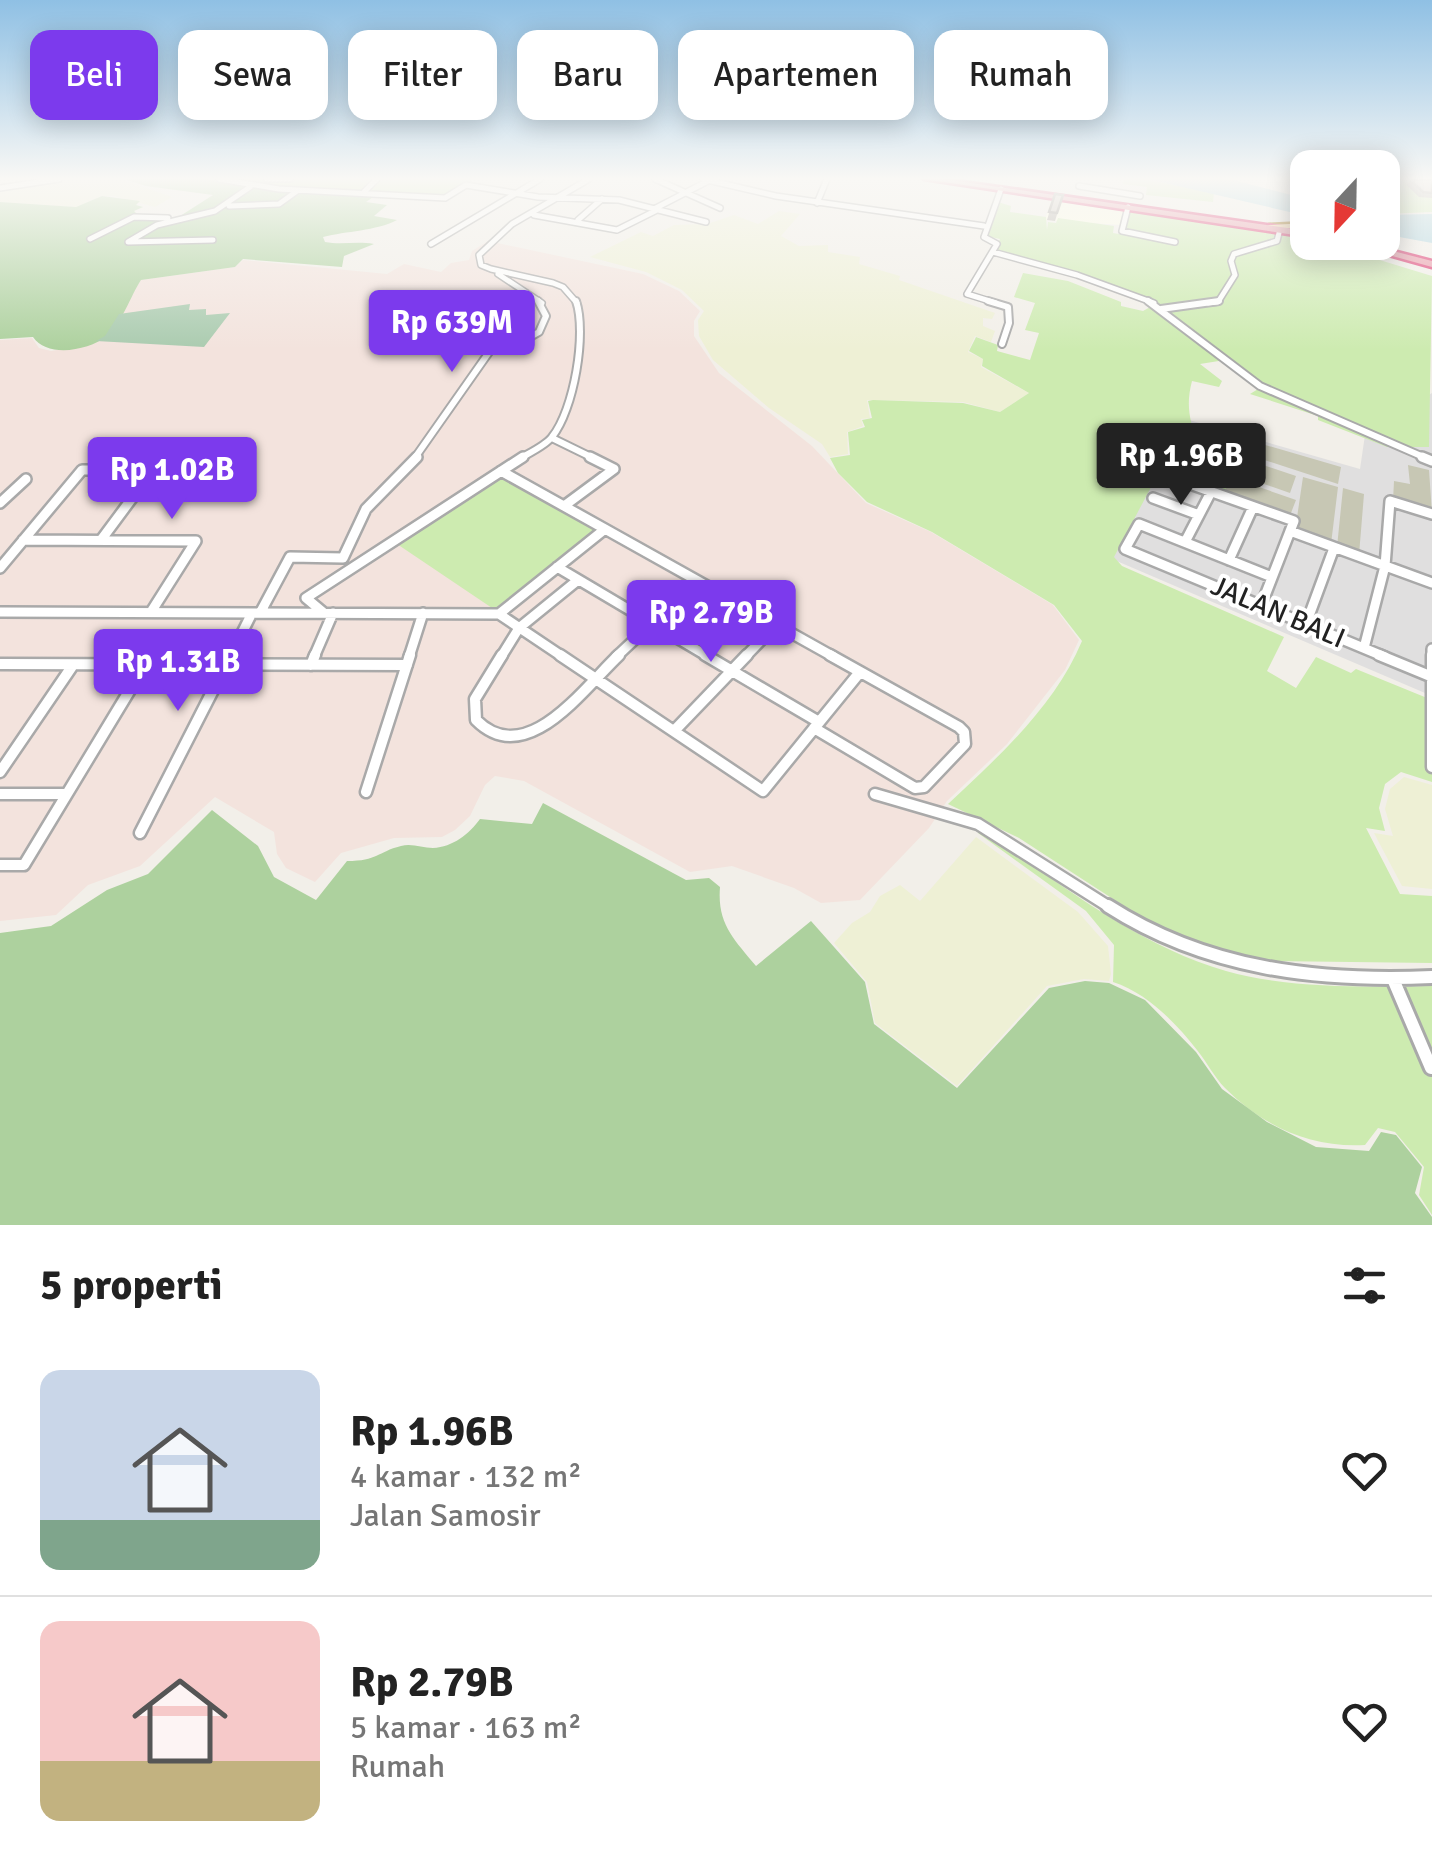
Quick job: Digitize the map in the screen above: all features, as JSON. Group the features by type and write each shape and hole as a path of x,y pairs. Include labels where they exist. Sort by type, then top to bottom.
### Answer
{"highway":[{"path":"1400,256 1432,264"}],"street":[{"path":"90,238 94,236"},
{"path":"135,236 128,242 213,240"},
{"path":"431,244 443,236"},
{"path":"140,833 226,665 290,557 343,558 366,509 427,446 492,348 529,339 543,331 547,324 543,304 478,260 488,242 497,236"},
{"path":"984,236 997,244 967,294 1007,306 1010,316 1002,344"},
{"path":"1147,236 1175,242"},
{"path":"1161,309 1218,302 1235,275 1231,261 1234,254 1277,241 1278,236"},
{"path":"993,252 1140,297 1260,386 1432,461"},
{"path":"284,613 552,438 571,398 585,325 578,304 567,289 550,282 491,270"},
{"path":"552,438 614,470 564,506"},
{"path":"0,568 82,470 154,470 101,540"},
{"path":"501,471 959,728 964,732 964,749 924,787 915,788 732,671 557,567"},
{"path":"1170,477 1253,506 1334,548 1432,583"},
{"path":"0,503 26,479"},
{"path":"1211,492 1185,542 1272,577"},
{"path":"1152,498 1199,515"},
{"path":"1364,648 1385,566 1390,501 1432,514"},
{"path":"1228,560 1253,506"},
{"name":"JALAN BALI","path":"1185,542 1139,524 1125,549 1364,648 1431,668"},
{"path":"1261,606 1292,526"},
{"path":"499,614 605,529"},
{"path":"23,540 196,541 151,612"},
{"path":"1306,624 1334,548"},
{"path":"578,580 520,628 475,699 476,720 485,731 507,739 531,735 697,580"},
{"path":"306,598 329,613"},
{"path":"0,612 499,614 763,791 860,672"},
{"path":"311,665 329,613"},
{"path":"366,792 423,613"},
{"path":"674,732 776,625"},
{"path":"1432,650 1432,767"},
{"path":"0,664 407,665"},
{"path":"0,772 73,664"},
{"path":"0,865 24,865 145,665"},
{"path":"0,794 67,794"},
{"path":"875,794 945,810 980,825 1141,926 1220,960 1255,969 1393,979 1432,976"},
{"path":"1393,979 1432,1068"}],"shaded area":[{"path":"632,236 781,236 799,246 828,245 828,252 860,257 859,264 995,313 992,319 983,318 983,326 995,331 991,342 975,336 968,352 983,359 981,367 1029,393 1000,412 963,402 867,400 870,418 861,419 863,426 847,432 848,454 830,457 822,444 769,408 713,360 699,336 698,320 704,311 682,290 646,272 590,257"},
{"path":"488,241 643,274 679,291 700,311 694,321 694,336 719,373 812,446 866,503 931,532 1053,605 1079,640 1065,670 1007,744 947,801 929,828 860,900 821,903 794,888 732,866 690,872 524,781 495,776 485,785 470,816 455,830 442,837 394,838 341,853 315,882 286,868 277,854 274,832 215,797 140,866 88,885 56,915 0,921 0,340 32,338 39,348 51,351 93,344 106,337 141,280 235,267 243,260 387,274 404,264 441,272 451,263 469,260 472,251"},
{"path":"190,304 189,310 206,309 206,315 230,313 204,347 96,341 105,336 119,314"},
{"path":"1432,393 1432,696 1105,556 1138,493 1165,477 1189,420 1360,469 1365,435"},
{"path":"1197,425 1341,467 1338,484 1194,437"},
{"path":"1189,440 1296,476 1290,493 1181,455"},
{"path":"1179,459 1296,500 1289,518 1171,475"},
{"path":"1408,465 1429,470 1432,513 1393,501 1394,481 1410,484"},
{"path":"1303,477 1338,487 1331,544 1295,531"},
{"path":"1343,488 1364,494 1359,555 1337,547"},
{"path":"1404,777 1432,785 1432,889 1402,886 1374,833 1393,836 1385,809 1390,789"},
{"path":"976,837 1078,912 1108,946 1111,974 1109,981 1084,979 1047,986 957,1086 875,1023 867,982 834,943 852,923 870,912 880,896 900,885 920,901"}],"green space":[{"path":"0,236 328,236 323,237 325,242 374,244 344,256 342,267 243,259 235,267 141,280 112,331 89,345 58,350 39,344 33,337 0,339"},
{"path":"987,236 1290,236 1290,260 1380,260 1432,276 1429,447 1387,447 1318,420 1318,416 1250,394 1263,386 1155,302 994,251 1000,239"},
{"path":"1023,273 1068,281 1121,302 1121,306 1143,311 1152,306 1225,360 1200,364 1222,381 1219,387 1192,381 1189,404 1197,441 1234,454 1224,498 1158,474 1114,557 1122,566 1284,637 1267,671 1296,688 1316,657 1432,700 1432,782 1401,772 1385,784 1379,808 1385,831 1366,828 1400,894 1432,896 1432,963 1260,961 1222,951 1147,921 1019,838 948,804 1041,708 1071,665 1082,641 1054,605 932,532 867,502 838,473 830,458 850,455 848,432 865,427 862,420 872,418 868,401 963,403 1000,412 1029,393 982,366 983,359 969,351 976,337 998,345 997,351 1030,360 1039,333 1025,330 1035,303 1014,297"},
{"path":"499,476 596,530 495,610 397,544"},
{"path":"543,803 686,880 709,878 720,887 724,921 756,966 811,921 865,982 874,1024 957,1088 1049,988 1085,981 1109,983 1145,1000 1196,1052 1222,1089 1267,1122 1316,1147 1369,1151 1381,1132 1396,1135 1422,1167 1415,1193 1432,1217 1432,1225 0,1225 0,933 51,926 107,890 148,874 212,810 258,846 274,877 316,900 347,861 371,858 405,845 447,845 466,835 480,819 532,824"},
{"path":"980,830 1098,910 1193,960 1276,981 1328,986 1432,986 1432,1215 1419,1195 1424,1167 1395,1132 1378,1128 1365,1145 1326,1143 1289,1132 1256,1114 1225,1088 1170,1019 1137,993 1113,982 1114,945 1086,911 978,833"}],"water":[{"path":"1400,236 1432,236 1432,243 1400,237"}]}
